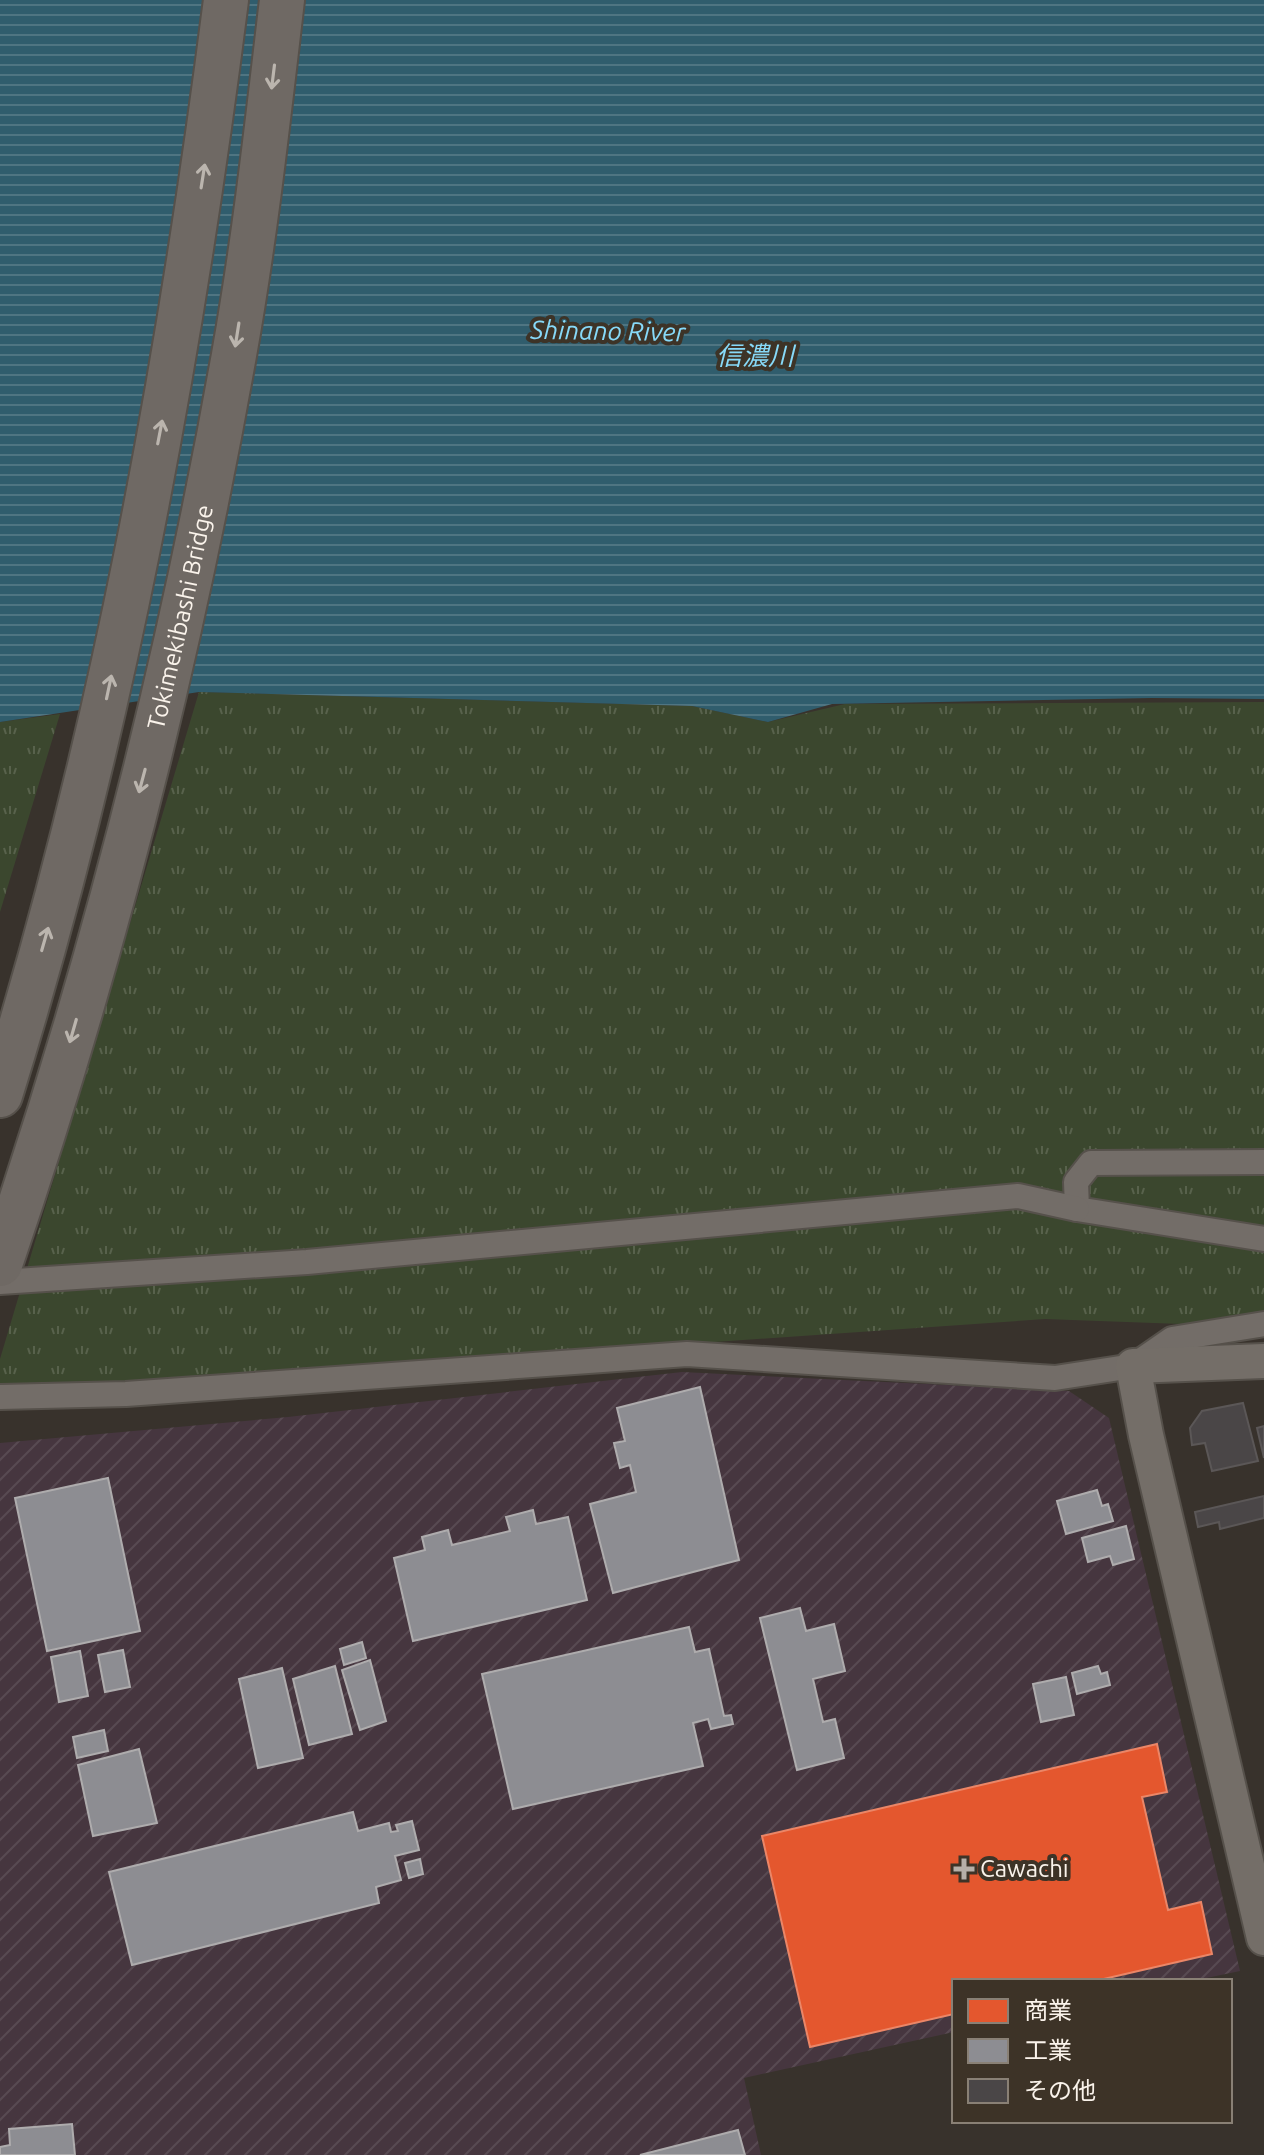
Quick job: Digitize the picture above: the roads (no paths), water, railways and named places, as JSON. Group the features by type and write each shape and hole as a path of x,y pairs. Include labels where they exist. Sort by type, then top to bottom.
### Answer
{"highway":[{"path":"0,1095 72,840 103,717 138,548 177,341 207,152 226,0"},
{"path":"0,1264 66,1054 113,889 195,552 234,354 264,154 282,0"}],"street":[{"path":"1077,1209 1076,1182 1091,1163 1264,1162"},
{"path":"0,1282 307,1262 1018,1196 1077,1209 1264,1239"},
{"path":"1133,1366 1172,1339 1264,1324"},
{"path":"0,1397 126,1394 687,1354 1055,1378 1133,1366 1264,1361"},
{"path":"1133,1366 1264,1938"}],"water":[{"name":"信濃川","path":"0,0 1264,0 1264,699 832,704 768,722 692,706 199,692 0,722"}],"place":[{"name":"Cawachi","path":"964,1869"}],"water label":[{"name":"Shinano River","path":"608,331"}]}
